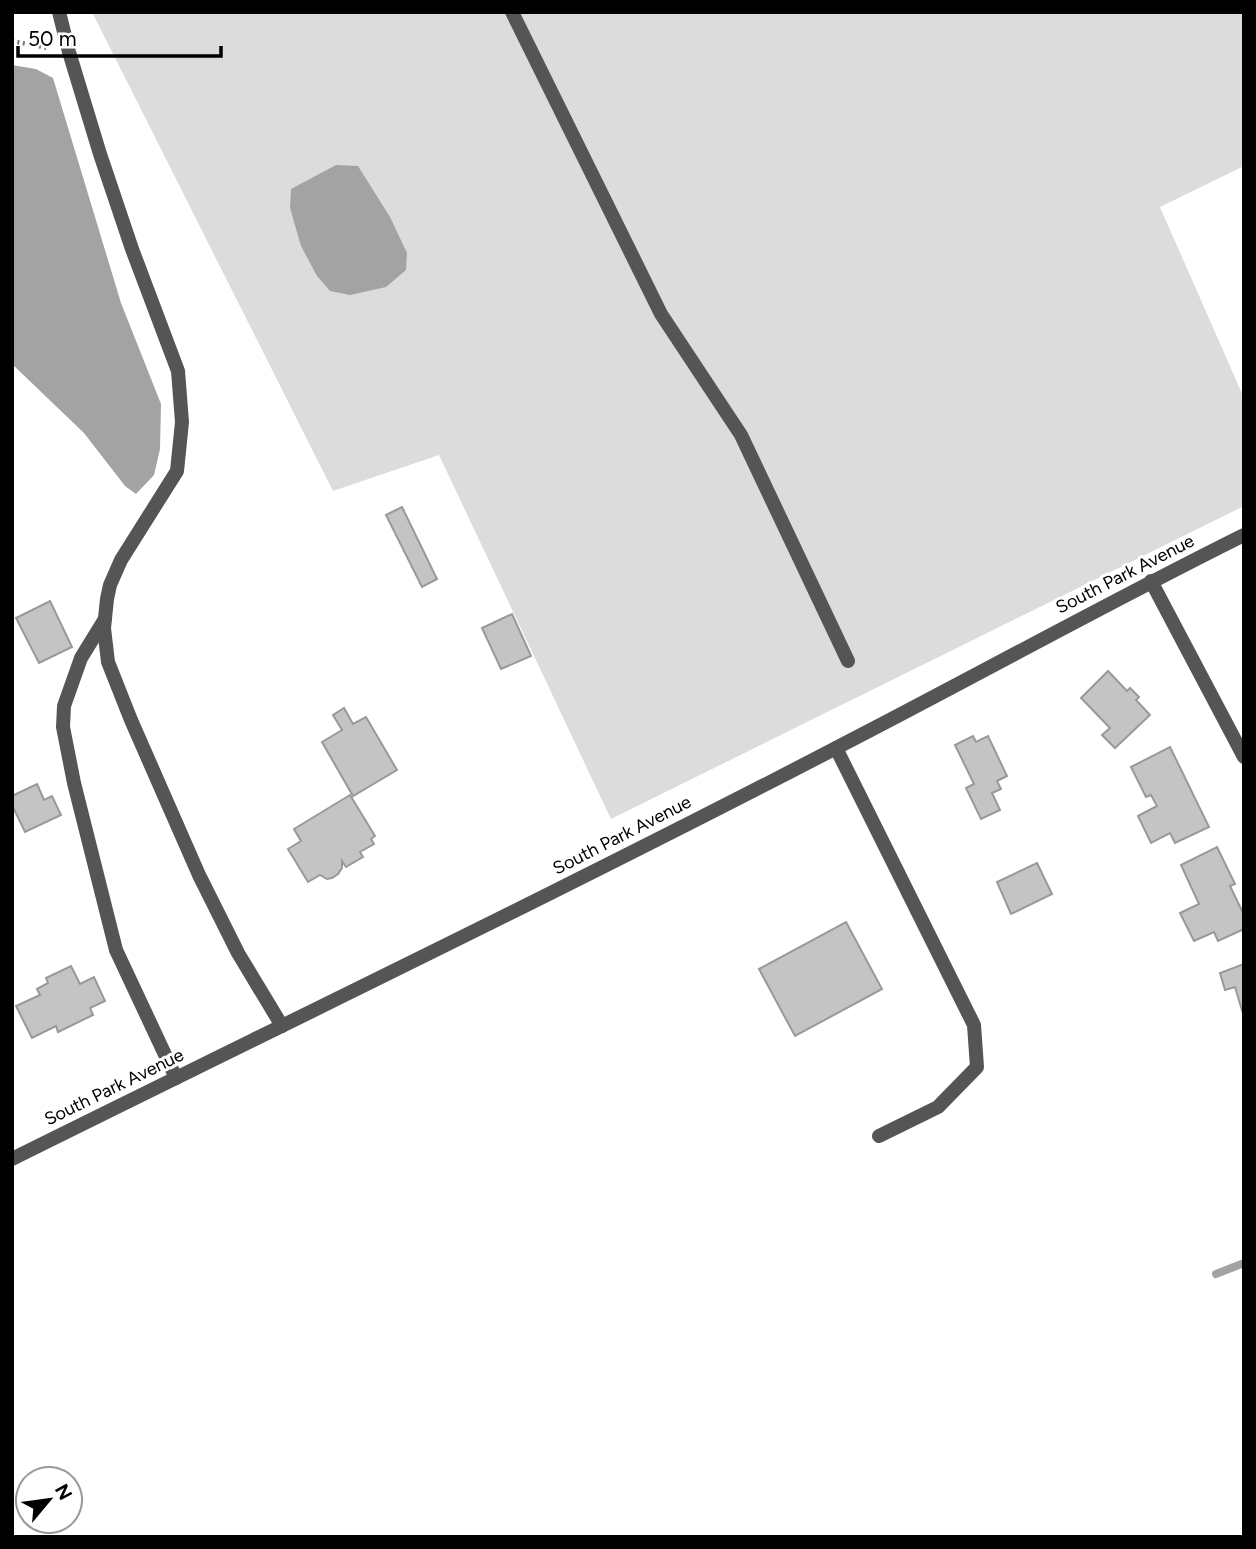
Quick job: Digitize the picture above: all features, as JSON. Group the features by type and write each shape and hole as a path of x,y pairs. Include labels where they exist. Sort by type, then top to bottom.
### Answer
{"street":[{"path":"59,12 116,201 178,371 182,422 177,471 121,560 110,584 104,619 108,662 131,720 237,953 282,1026"},
{"path":"512,12 661,314 741,435 848,661"},
{"name":"South Park Avenue","path":"12,1159 836,748 1151,581 1244,535"},
{"path":"1151,581 1244,757"},
{"path":"104,619 81,658 64,706 63,727 74,783 116,950 176,1078"},
{"path":"836,748 974,1025 976,1067 938,1107 879,1136"}],"path":[{"path":"12,41 69,52"}],"shaded area":[{"path":"92,12 1244,12 1244,166 1160,207 1244,398 1244,506 611,819 439,455 333,491"},
{"path":"12,65 36,69 53,78 121,303 161,404 160,449 154,475 136,494 125,486 84,433 12,364"},
{"path":"336,165 358,166 390,217 407,253 406,270 386,287 350,295 330,291 317,276 301,246 290,208 291,189"}],"building":[{"path":"402,507 437,579 422,587 386,515"},
{"path":"50,601 72,647 39,663 16,618"},
{"path":"512,614 531,656 501,669 482,628"},
{"path":"1108,671 1127,691 1130,688 1139,697 1136,700 1150,715 1115,748 1102,735 1110,728 1081,698"},
{"path":"344,708 353,724 366,717 397,770 353,796 322,742 342,730 333,715"},
{"path":"973,736 976,742 988,736 1007,776 997,781 1001,789 992,793 1000,810 981,819 966,788 974,784 955,745"},
{"path":"1170,747 1209,827 1175,843 1170,833 1151,843 1138,816 1157,806 1151,795 1146,797 1131,767"},
{"path":"37,784 44,800 52,796 61,815 25,832 12,805 12,796"},
{"path":"350,795 375,836 371,839 374,844 360,852 363,857 346,867 342,861 342,868 332,878 327,879 320,875 308,882 288,849 301,841 294,829"},
{"path":"1217,847 1235,884 1230,886 1244,915 1244,929 1218,941 1214,932 1194,941 1180,913 1199,904 1181,865"},
{"path":"1037,863 1052,894 1011,914 997,882"},
{"path":"846,922 882,989 795,1036 759,969"},
{"path":"1244,964 1244,1017 1235,987 1225,990 1220,973"},
{"path":"71,966 80,984 94,977 105,1001 90,1008 93,1015 58,1032 56,1026 32,1038 16,1006 40,995 37,989 48,983 46,978"}],"waterway":[{"path":"1216,1274 1244,1263"}]}
